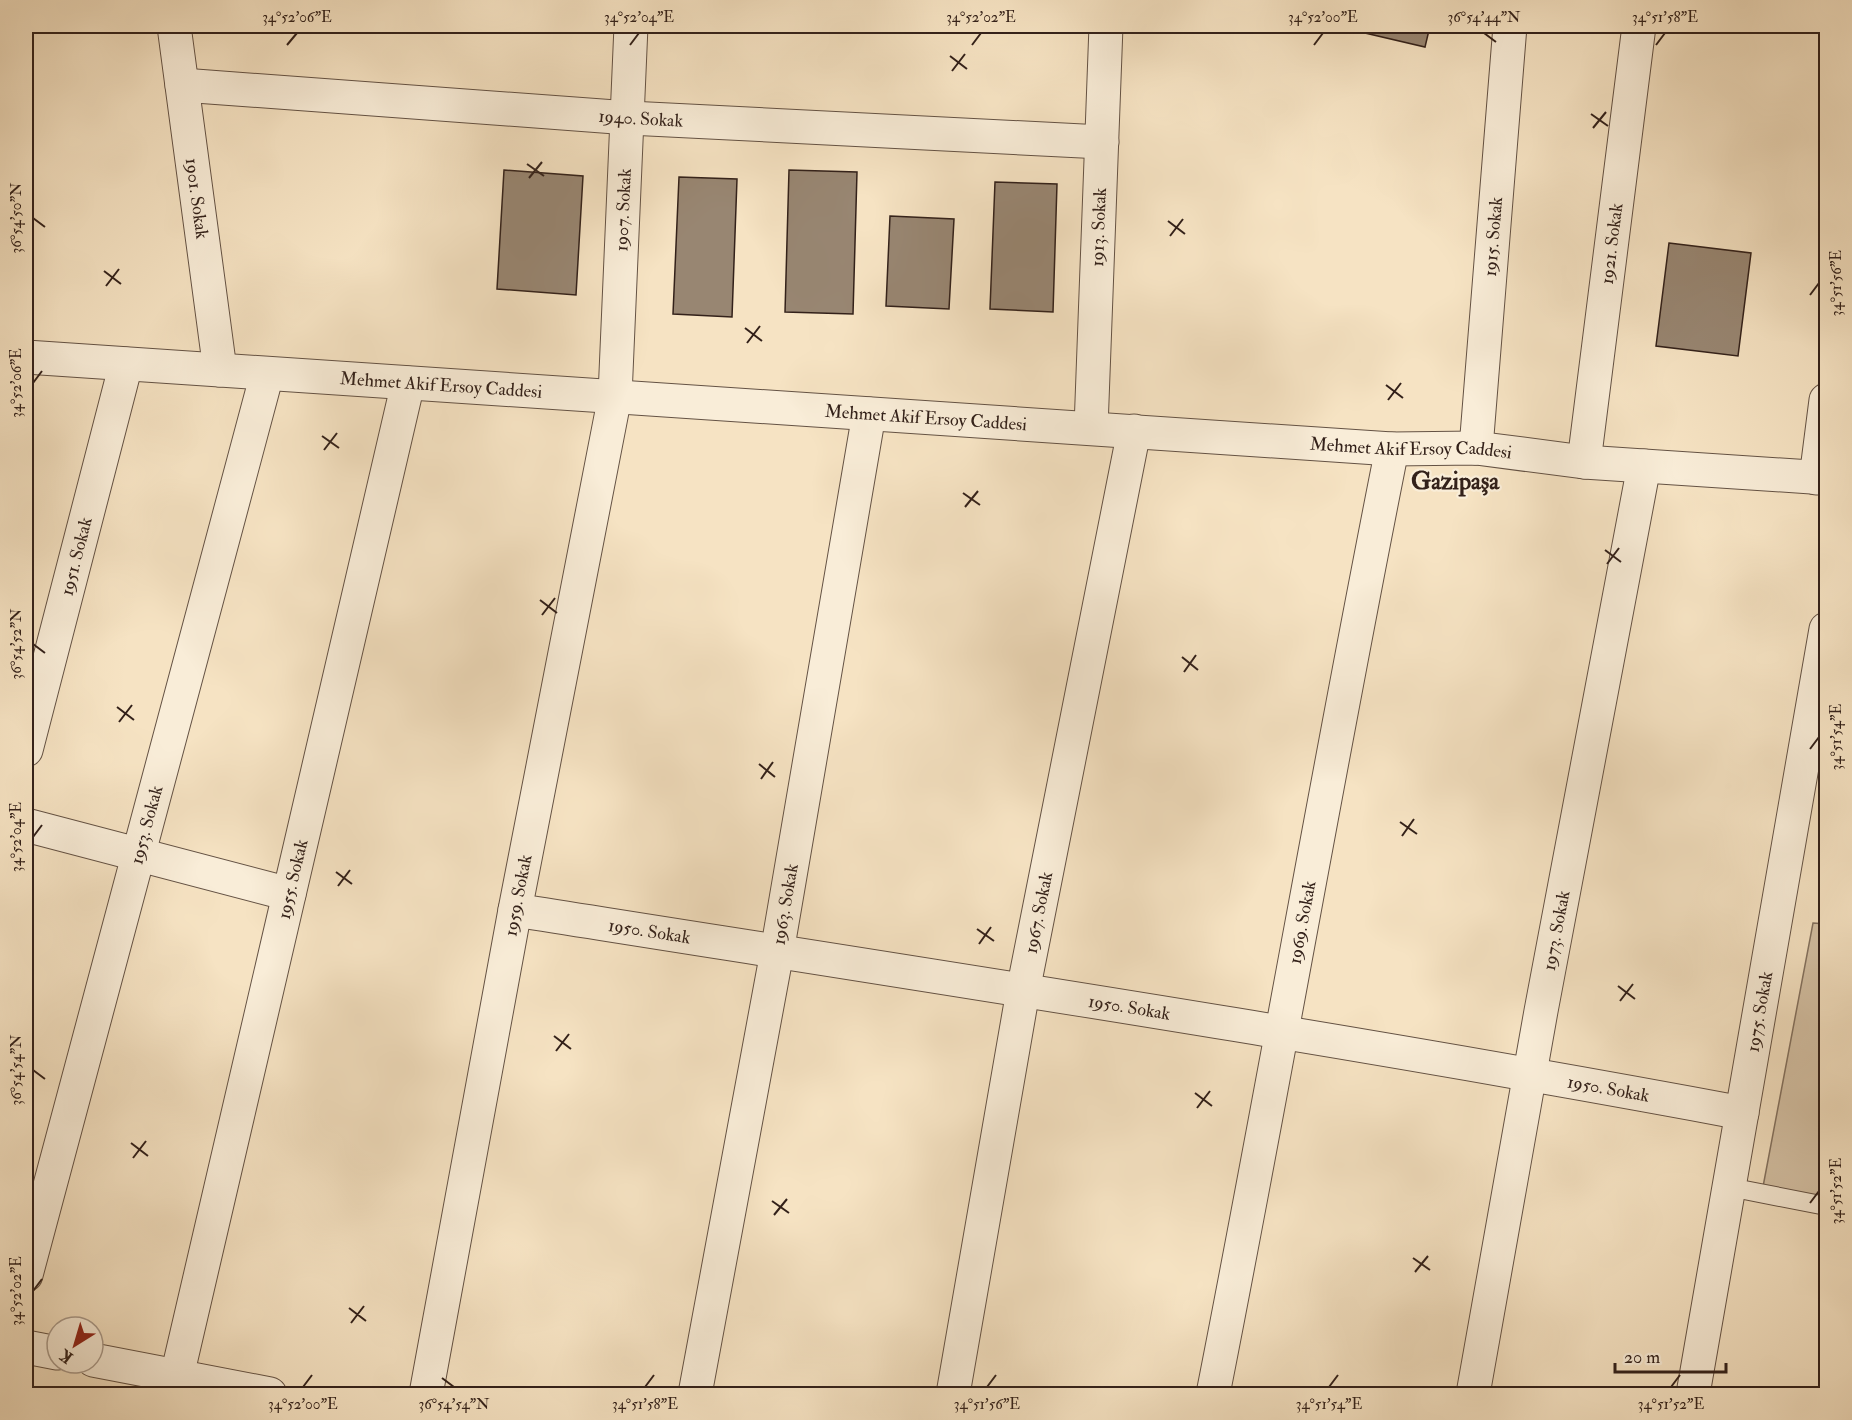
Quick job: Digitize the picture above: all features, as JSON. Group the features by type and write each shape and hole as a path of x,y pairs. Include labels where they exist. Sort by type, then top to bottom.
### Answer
{"street":[{"name":"1901. Sokak","path":"174,26 220,370"},
{"name":"1907. Sokak","path":"615,396 631,26"},
{"name":"1913. Sokak","path":"1091,428 1106,26"},
{"name":"1915. Sokak","path":"1476,448 1510,26"},
{"name":"1921. Sokak","path":"1584,462 1639,26"},
{"name":"1940. Sokak","path":"182,85 628,118 1102,142"},
{"name":"Mehmet Akif Ersoy Caddesi","path":"26,357 1392,449 1476,448 1584,462 1821,478"},
{"name":"1951. Sokak","path":"26,750 126,364"},
{"name":"1953. Sokak","path":"26,1275 267,374"},
{"name":"1955. Sokak","path":"177,1376 408,383"},
{"name":"1959. Sokak","path":"426,1395 515,910 615,396"},
{"path":"1821,478 1827,400"},
{"name":"1963. Sokak","path":"695,1395 777,952 869,414"},
{"name":"1967. Sokak","path":"953,1395 1023,991 1134,431"},
{"name":"1969. Sokak","path":"1213,1395 1283,1032 1348,670 1392,449"},
{"name":"1973. Sokak","path":"1473,1395 1530,1073 1644,466"},
{"name":"1975. Sokak","path":"1693,1395 1827,629"},
{"path":"26,825 289,894"},
{"name":"1950. Sokak","path":"515,910 1283,1032 1530,1073 1742,1113"},
{"path":"26,1347 45,1351"},
{"path":"105,1362 177,1376 232,1391 270,1395"}],"lane":[{"path":"1729,1187 1827,1206"}],"shaded area":[{"path":"1813,923 1826,924 1826,1202 1762,1192"}],"building":[{"path":"1335,26 1430,26 1425,47"},
{"path":"504,170 583,176 576,295 497,289"},
{"path":"789,170 857,172 853,314 785,312"},
{"path":"679,177 737,179 732,317 673,314"},
{"path":"995,182 1057,184 1053,312 990,309"},
{"path":"890,216 954,219 949,309 886,306"},
{"path":"1669,243 1751,253 1738,356 1656,346"}],"district":[{"name":"Gazipaşa","path":"1455,481"}]}
